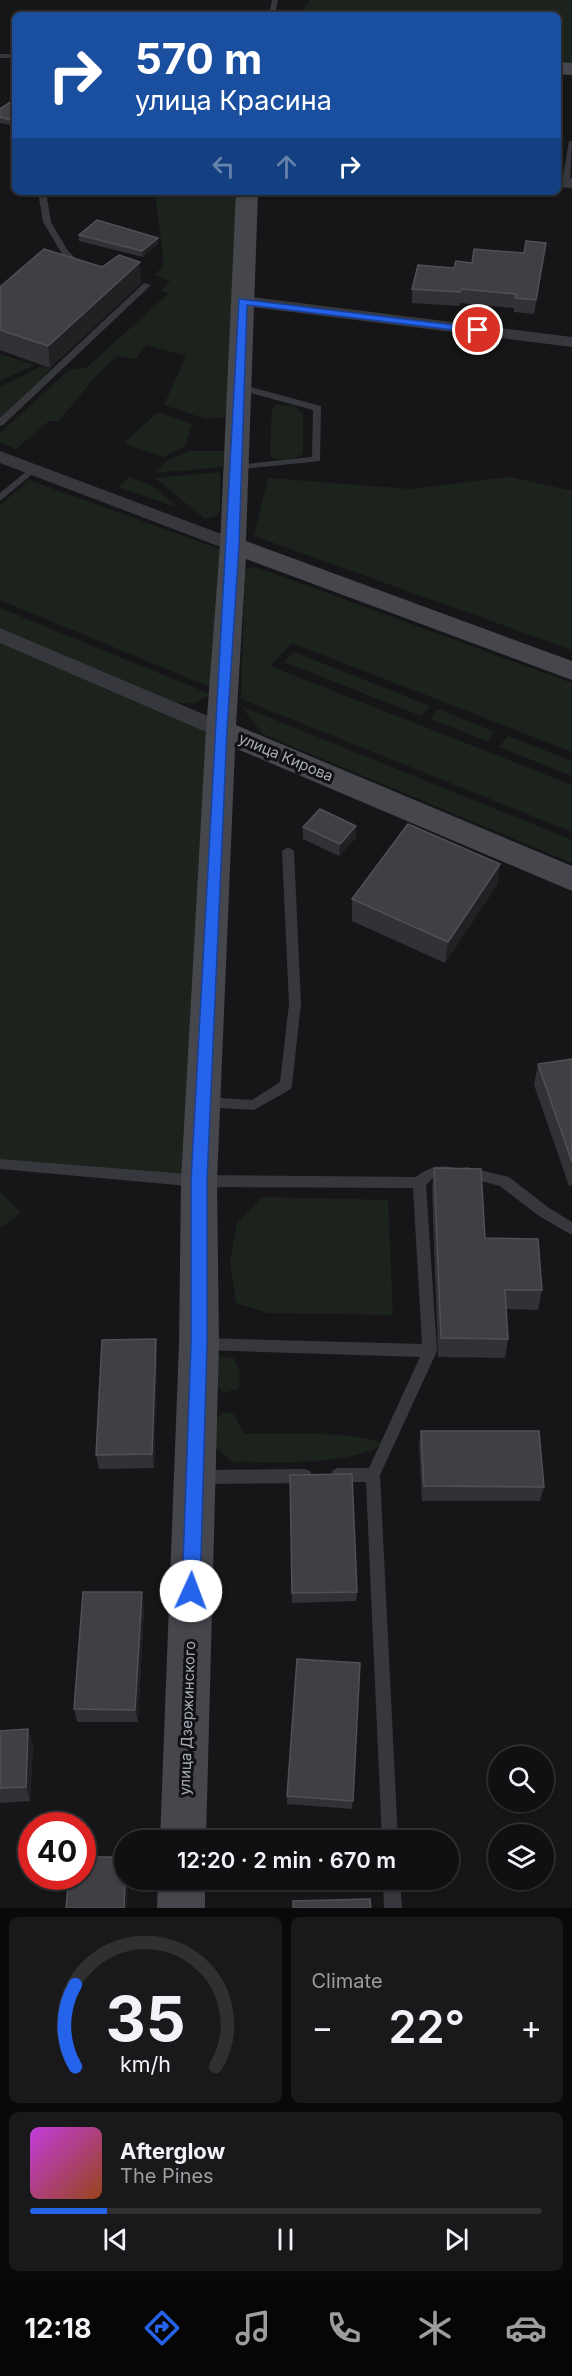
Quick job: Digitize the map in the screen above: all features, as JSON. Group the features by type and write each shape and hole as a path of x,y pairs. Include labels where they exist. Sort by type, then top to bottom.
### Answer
{"street":[{"name":"улица Дзержинского","path":"183,1830 199,1344 199,1181 221,730 233,545 248,195"},
{"path":"243,302 572,342"},
{"path":"0,457 572,671"},
{"name":"улица Кирова","path":"0,635 572,879"},
{"path":"181,1908 182,1890"}],"lane":[{"path":"566,183 572,143"},
{"path":"42,195 47,222 65,252 78,267 87,271"},
{"path":"0,423 147,285"},
{"path":"236,468 317,459 318,408 239,387"},
{"path":"0,498 33,469"},
{"path":"203,1101 254,1105 286,1085 295,1004 288,851"},
{"path":"0,1164 199,1181 420,1183 429,1174 458,1171 504,1181 544,1212 572,1229"},
{"path":"390,1830 373,1475 430,1351 420,1183"},
{"path":"199,1344 430,1351"},
{"path":"195,1477 373,1475"},
{"path":"392,1890 393,1908"}],"shaded area":[{"path":"310,0 572,0 572,69 561,68 561,12 300,12"},
{"path":"155,195 242,195 226,417 206,419 164,405 186,356 147,345 136,359 117,356 95,377 59,421 49,421 16,449 0,442 0,433 69,370 86,368 168,294 161,291 170,281 154,275 164,266"},
{"path":"0,354 35,365 0,381"},
{"path":"39,367 52,368 0,419 0,387"},
{"path":"276,405 295,406 303,414 303,454 295,458 277,459 273,458 270,453 272,409"},
{"path":"158,412 192,424 185,446 163,457 124,443"},
{"path":"188,451 224,451 223,467 154,473 167,461"},
{"path":"220,472 220,511 217,516 205,519 155,478"},
{"path":"129,477 151,485 179,508 118,487"},
{"path":"511,477 572,491 572,650 254,536 268,478 410,489"},
{"path":"29,480 222,550 210,687 0,600 0,505"},
{"path":"256,567 572,683 572,752 292,643 270,666 572,785 572,832 241,699 245,570"},
{"path":"0,608 210,694 192,703 172,701 0,628"},
{"path":"0,635 221,730 199,1181 0,1164"},
{"path":"294,652 430,706 421,716 284,662"},
{"path":"241,706 572,840 572,863 263,734"},
{"path":"438,709 495,732 487,741 430,719"},
{"path":"508,736 572,761 572,776 499,747"},
{"path":"0,1191 21,1213 0,1228"},
{"path":"262,1197 388,1200 393,1315 268,1313 236,1303 230,1261 237,1223"},
{"path":"215,1356 234,1358 240,1372 239,1388 224,1393 215,1384"},
{"path":"223,1412 234,1414 244,1434 337,1435 383,1444 368,1451 331,1460 233,1462 215,1447 214,1421"}],"building":[{"path":"12,101 12,120 0,117 0,109"},
{"path":"97,220 158,238 142,251 79,235"},
{"path":"526,241 546,243 536,300 515,298 516,294 461,289 460,292 412,289 418,265 454,268 456,261 472,263 474,249 524,253"},
{"path":"44,249 102,267 119,255 140,262 48,346 0,330 0,287"},
{"path":"320,809 356,826 340,844 303,827"},
{"path":"408,824 500,864 448,942 352,899"},
{"path":"572,1059 572,1162 538,1064"},
{"path":"434,1168 481,1169 485,1238 538,1239 542,1290 505,1290 508,1339 441,1338"},
{"path":"156,1339 152,1454 96,1455 102,1340"},
{"path":"421,1431 539,1431 544,1487 424,1486"},
{"path":"352,1474 357,1592 292,1593 290,1475"},
{"path":"83,1592 142,1592 135,1710 74,1709"},
{"path":"297,1659 360,1663 353,1801 287,1796"},
{"path":"28,1729 26,1787 0,1788 0,1731"},
{"path":"96,1857 114,1857 114,1890 125,1890 124,1908 66,1908 68,1890 96,1890"},
{"path":"370,1899 371,1908 293,1908 293,1901"}],"route":[{"path":"191,1591 199,1344 199,1181 221,730 233,545 243,302 478,330"}]}
